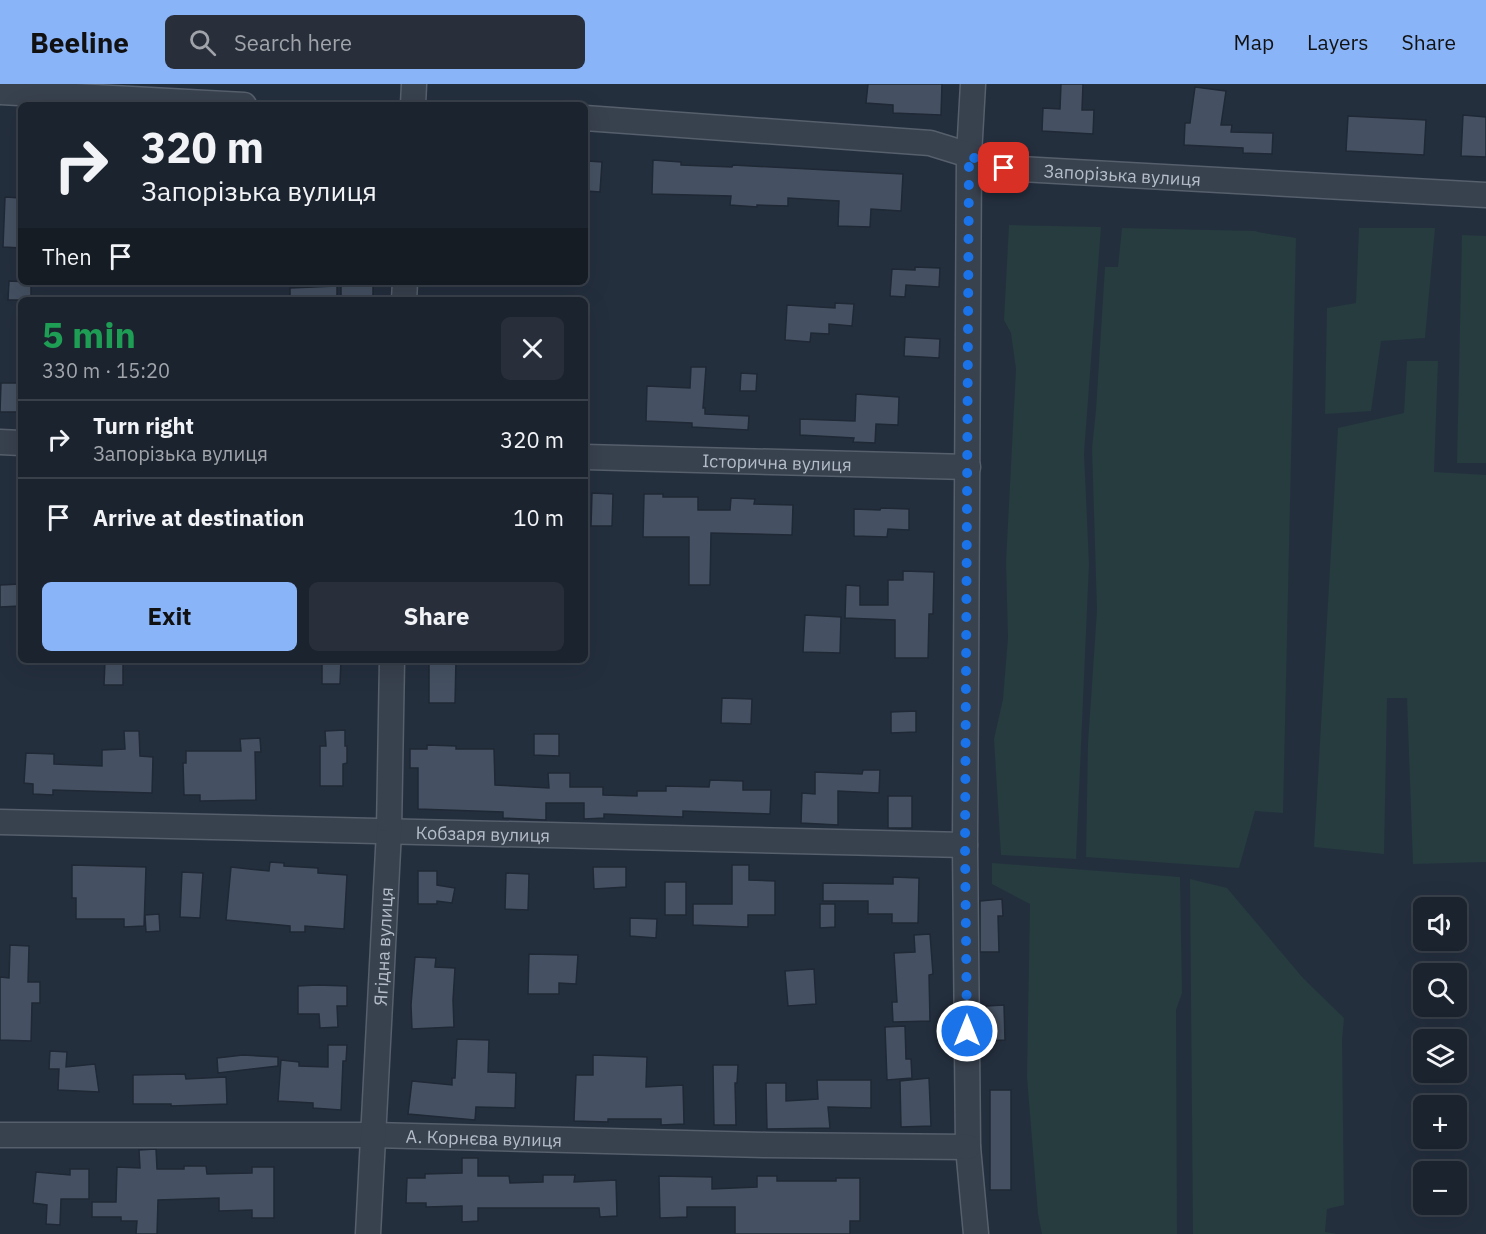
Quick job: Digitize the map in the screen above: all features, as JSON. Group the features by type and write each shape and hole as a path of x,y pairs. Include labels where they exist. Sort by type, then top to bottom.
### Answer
{"street":[{"path":"413,102 414,84"},
{"path":"973,84 969,155 965,845 968,1147 976,1234"},
{"path":"0,93 183,102"},
{"name":"Запорізька вулиця","path":"588,118 930,143 969,155 985,164 1004,168 1486,195"},
{"path":"0,442 18,443"},
{"name":"Історична вулиця","path":"588,457 968,466"},
{"name":"Ягідна вулиця","path":"368,1234 389,831 392,663"},
{"name":"Кобзаря вулиця","path":"0,822 965,845"},
{"name":"А. Корнєва вулиця","path":"0,1135 373,1135 767,1145 968,1147"}],"green space":[{"path":"1009,225 1101,227 1084,453 1089,564 1076,859 1001,855 994,739 1003,699 1008,638 1006,562 1016,369 1011,333 1004,320"},
{"path":"1122,228 1255,231 1296,238 1283,813 1255,811 1239,868 1086,857 1088,743 1097,610 1092,448 1105,267 1118,267"},
{"path":"1359,228 1435,228 1425,338 1381,341 1371,411 1325,414 1327,308 1356,303"},
{"path":"1462,235 1486,236 1486,463 1457,463"},
{"path":"1407,361 1438,361 1434,472 1486,475 1486,862 1413,864 1407,698 1387,698 1384,854 1314,847 1338,428 1404,413"},
{"path":"992,863 1180,877 1182,993 1176,1010 1177,1234 1042,1234 1038,1214 1027,1077 1030,904 992,884"},
{"path":"1190,879 1227,888 1303,978 1344,1018 1342,1040 1344,1205 1327,1209 1325,1232 1337,1234 1193,1234"}],"building":[{"path":"868,84 942,84 941,115 893,113 893,105 866,103"},
{"path":"1061,84 1083,84 1082,110 1094,110 1093,134 1042,131 1043,108 1060,109"},
{"path":"1195,87 1226,91 1221,125 1232,125 1231,132 1273,133 1272,154 1243,153 1243,148 1184,145 1185,123 1190,123"},
{"path":"1463,115 1486,117 1486,157 1461,156"},
{"path":"1348,116 1426,120 1424,155 1346,151"},
{"path":"653,160 681,162 681,165 732,167 733,165 903,174 901,211 871,209 870,227 838,226 839,201 788,198 788,206 757,205 757,207 730,205 731,196 652,194"},
{"path":"588,161 602,162 600,192 588,191"},
{"path":"5,197 18,198 18,248 3,247"},
{"path":"915,267 940,268 939,287 906,285 905,297 890,296 892,269 915,270"},
{"path":"9,281 18,281 18,285 31,285 31,297 8,300"},
{"path":"341,285 373,285 373,296 341,297"},
{"path":"337,286 337,297 290,297 290,288"},
{"path":"835,303 854,304 852,326 829,324 829,334 811,333 810,342 785,340 787,305 835,308"},
{"path":"905,337 940,339 939,358 904,356"},
{"path":"691,367 706,367 703,408 705,408 705,414 749,416 748,430 692,427 692,423 646,421 647,386 690,388"},
{"path":"741,373 757,374 756,391 740,391"},
{"path":"1,383 18,383 18,412 0,412"},
{"path":"856,394 899,397 898,425 876,424 875,443 853,442 854,438 800,435 800,419 855,421"},
{"path":"592,493 613,494 612,526 591,526"},
{"path":"644,494 663,494 663,497 698,497 698,510 730,510 731,498 755,499 754,504 793,505 792,535 711,533 710,585 689,585 689,537 643,537"},
{"path":"881,508 909,509 909,530 888,529 887,537 854,536 854,509 880,510"},
{"path":"903,571 934,572 933,614 929,614 928,658 895,658 895,620 845,618 846,585 860,586 860,605 888,605 888,580 903,580"},
{"path":"18,584 18,606 0,607 0,585"},
{"path":"805,615 841,617 840,653 803,652"},
{"path":"105,663 123,663 123,685 104,685"},
{"path":"322,663 341,663 340,684 322,684"},
{"path":"429,663 456,663 455,703 429,703"},
{"path":"722,698 752,699 751,724 721,723"},
{"path":"916,711 916,732 891,733 891,712"},
{"path":"345,730 347,763 343,764 343,786 320,786 320,746 326,746 325,731"},
{"path":"124,731 139,731 140,756 153,757 152,793 53,790 53,795 33,794 33,784 24,783 26,753 54,754 54,764 102,766 102,750 125,749"},
{"path":"534,734 559,734 559,756 534,755"},
{"path":"260,738 261,752 255,752 256,800 200,801 200,795 184,795 183,763 186,763 186,751 241,751 240,739"},
{"path":"427,745 456,746 456,749 494,749 495,785 549,788 548,773 570,773 570,787 603,787 603,795 637,796 637,791 666,791 666,786 709,787 710,780 743,781 743,790 771,790 770,814 683,811 683,817 604,814 604,818 584,819 584,803 546,803 546,820 503,818 503,812 418,809 418,768 410,768 410,749 427,749"},
{"path":"863,770 880,770 879,793 838,791 838,825 801,823 802,793 815,794 815,772 862,774"},
{"path":"888,796 912,796 912,828 888,828"},
{"path":"270,862 284,863 284,866 318,868 318,873 347,875 344,929 305,926 305,932 290,932 290,926 226,920 231,867 269,871"},
{"path":"72,865 146,867 144,926 124,927 124,919 76,919 76,898 72,898"},
{"path":"732,865 749,865 749,880 775,881 775,915 748,915 748,927 693,925 693,904 732,904"},
{"path":"593,867 626,867 626,887 594,889"},
{"path":"418,871 437,871 437,885 455,888 452,903 437,901 437,904 418,904"},
{"path":"182,872 203,873 200,918 180,917"},
{"path":"506,873 529,874 528,910 505,909"},
{"path":"893,877 919,878 918,923 892,923 892,914 868,914 868,901 823,901 823,883 893,884"},
{"path":"665,882 686,882 686,915 665,915"},
{"path":"1002,899 1003,916 998,916 999,952 980,952 980,901"},
{"path":"820,904 835,904 835,927 820,928"},
{"path":"159,914 160,931 146,932 145,915"},
{"path":"630,918 657,919 656,938 630,936"},
{"path":"930,934 933,974 929,975 930,1021 893,1022 892,1002 897,1002 894,953 915,952 914,935"},
{"path":"10,945 29,946 28,982 40,982 40,1003 32,1003 31,1041 0,1040 0,977 9,978"},
{"path":"529,954 578,955 576,984 559,983 559,994 528,994"},
{"path":"415,957 436,958 435,967 455,968 454,1027 412,1029 411,1005"},
{"path":"814,969 816,1004 788,1006 785,971"},
{"path":"298,986 347,986 347,1006 337,1006 338,1027 320,1028 319,1014 298,1014"},
{"path":"1004,1005 1005,1040 987,1041 986,1006"},
{"path":"905,1026 906,1059 911,1059 912,1078 887,1080 885,1027"},
{"path":"457,1039 489,1040 488,1072 516,1073 515,1108 476,1107 475,1120 408,1114 412,1081 452,1085 452,1078 455,1078"},
{"path":"328,1045 347,1045 346,1061 343,1061 341,1110 313,1108 313,1103 278,1101 281,1060 299,1062 299,1066 328,1067"},
{"path":"50,1051 67,1052 66,1067 95,1064 99,1092 58,1090 59,1069 49,1069"},
{"path":"243,1055 278,1057 278,1066 218,1073 217,1058"},
{"path":"593,1055 647,1057 646,1087 683,1085 684,1124 661,1125 661,1119 574,1121 576,1075 593,1075"},
{"path":"713,1065 738,1065 737,1083 735,1083 736,1125 714,1125"},
{"path":"185,1074 186,1079 226,1077 227,1104 171,1106 171,1104 133,1104 133,1075"},
{"path":"929,1078 931,1126 901,1127 900,1081"},
{"path":"817,1080 871,1080 871,1108 828,1107 830,1128 767,1129 766,1083 786,1083 786,1101 818,1099"},
{"path":"990,1090 1011,1090 1011,1190 990,1190"},
{"path":"156,1149 157,1169 206,1166 207,1174 252,1173 252,1167 274,1167 274,1218 252,1218 252,1210 219,1211 219,1198 158,1200 157,1234 136,1234 137,1221 121,1221 121,1217 92,1217 92,1202 116,1202 117,1167 140,1168 139,1150"},
{"path":"462,1158 478,1158 478,1176 509,1176 510,1183 543,1182 543,1175 575,1175 574,1182 616,1180 617,1216 600,1217 599,1208 478,1208 478,1221 462,1222 462,1206 426,1207 426,1203 406,1203 407,1178 425,1178 425,1174 462,1173"},
{"path":"70,1169 89,1169 89,1199 61,1199 60,1225 46,1224 47,1205 33,1203 36,1172 70,1175"},
{"path":"659,1176 712,1177 712,1189 757,1187 757,1176 777,1176 777,1181 836,1181 836,1178 860,1178 860,1221 850,1221 850,1234 735,1234 735,1207 687,1207 687,1217 660,1218"}],"route":[{"path":"967,1031 965,845 969,155 985,164 1004,168"}]}
